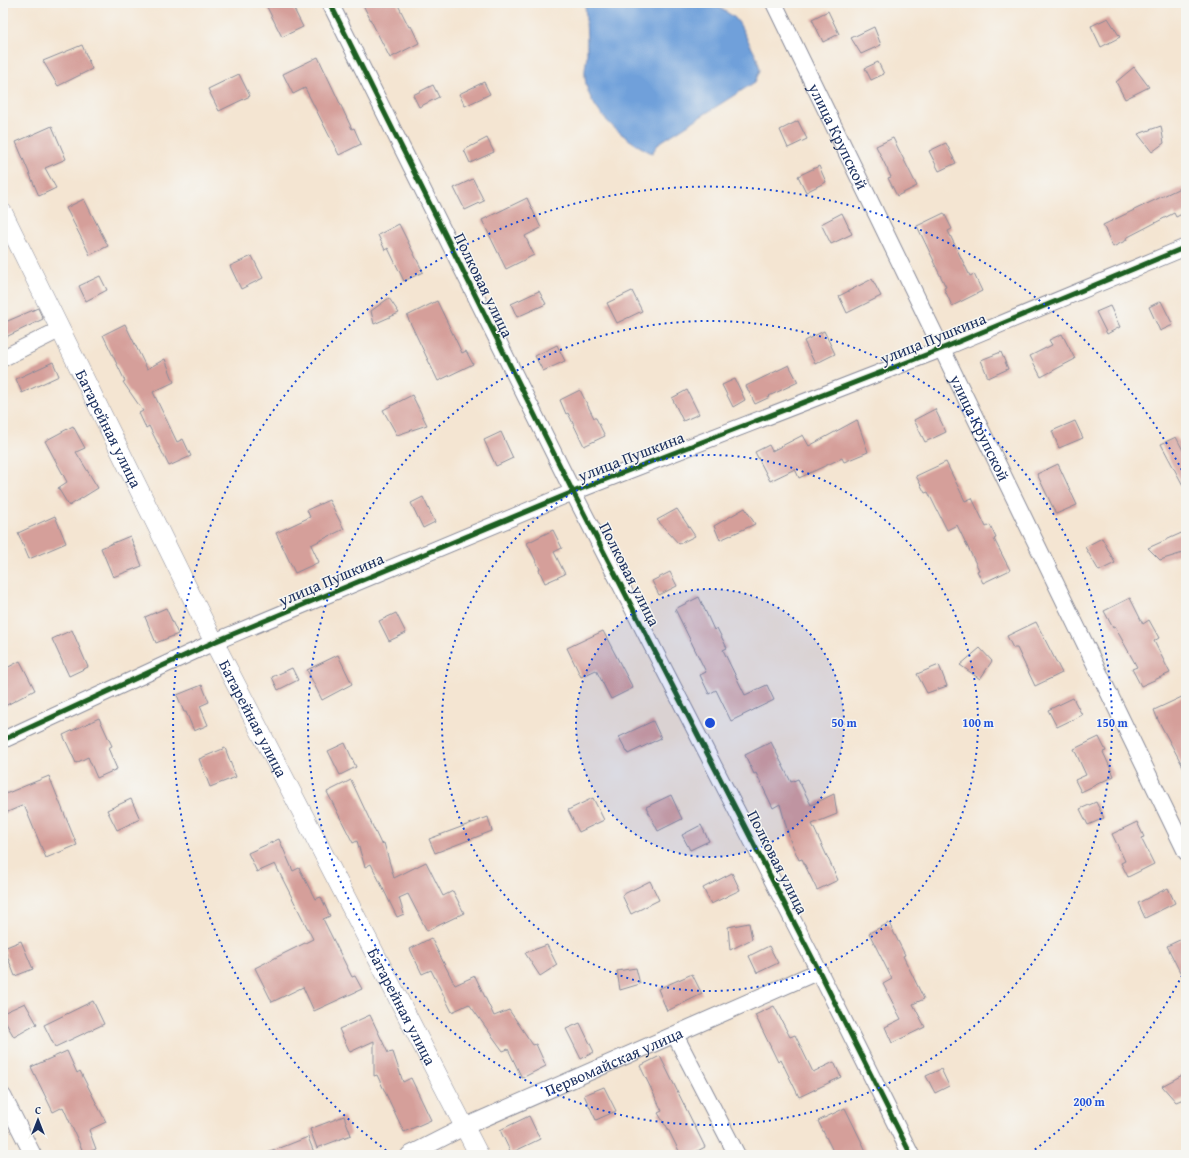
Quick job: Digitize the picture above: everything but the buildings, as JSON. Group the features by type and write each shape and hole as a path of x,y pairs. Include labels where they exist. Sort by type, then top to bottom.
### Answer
{"street":[{"name":"Полковая улица","path":"330,3 573,492 819,971 911,1155"},
{"name":"улица Крупской","path":"774,3 1186,852"},
{"name":"Батарейная улица","path":"3,213 214,642 479,1155"},
{"name":"улица Пушкина","path":"3,740 214,642 573,492 941,349 1186,247"},
{"path":"3,358 60,329"},
{"name":"Первомайская улица","path":"409,1155 464,1127 819,971"},
{"path":"675,1034 737,1155"},
{"path":"3,1096 34,1155"}],"water":[{"path":"585,3 712,3 734,17 739,23 757,58 760,70 755,82 659,143 652,153 619,132 592,101 587,89 585,77 587,34"}],"cycle path":[{"path":"330,3 573,492 819,971 911,1155"},
{"path":"3,740 214,642 573,492 941,349 1186,247"}]}
